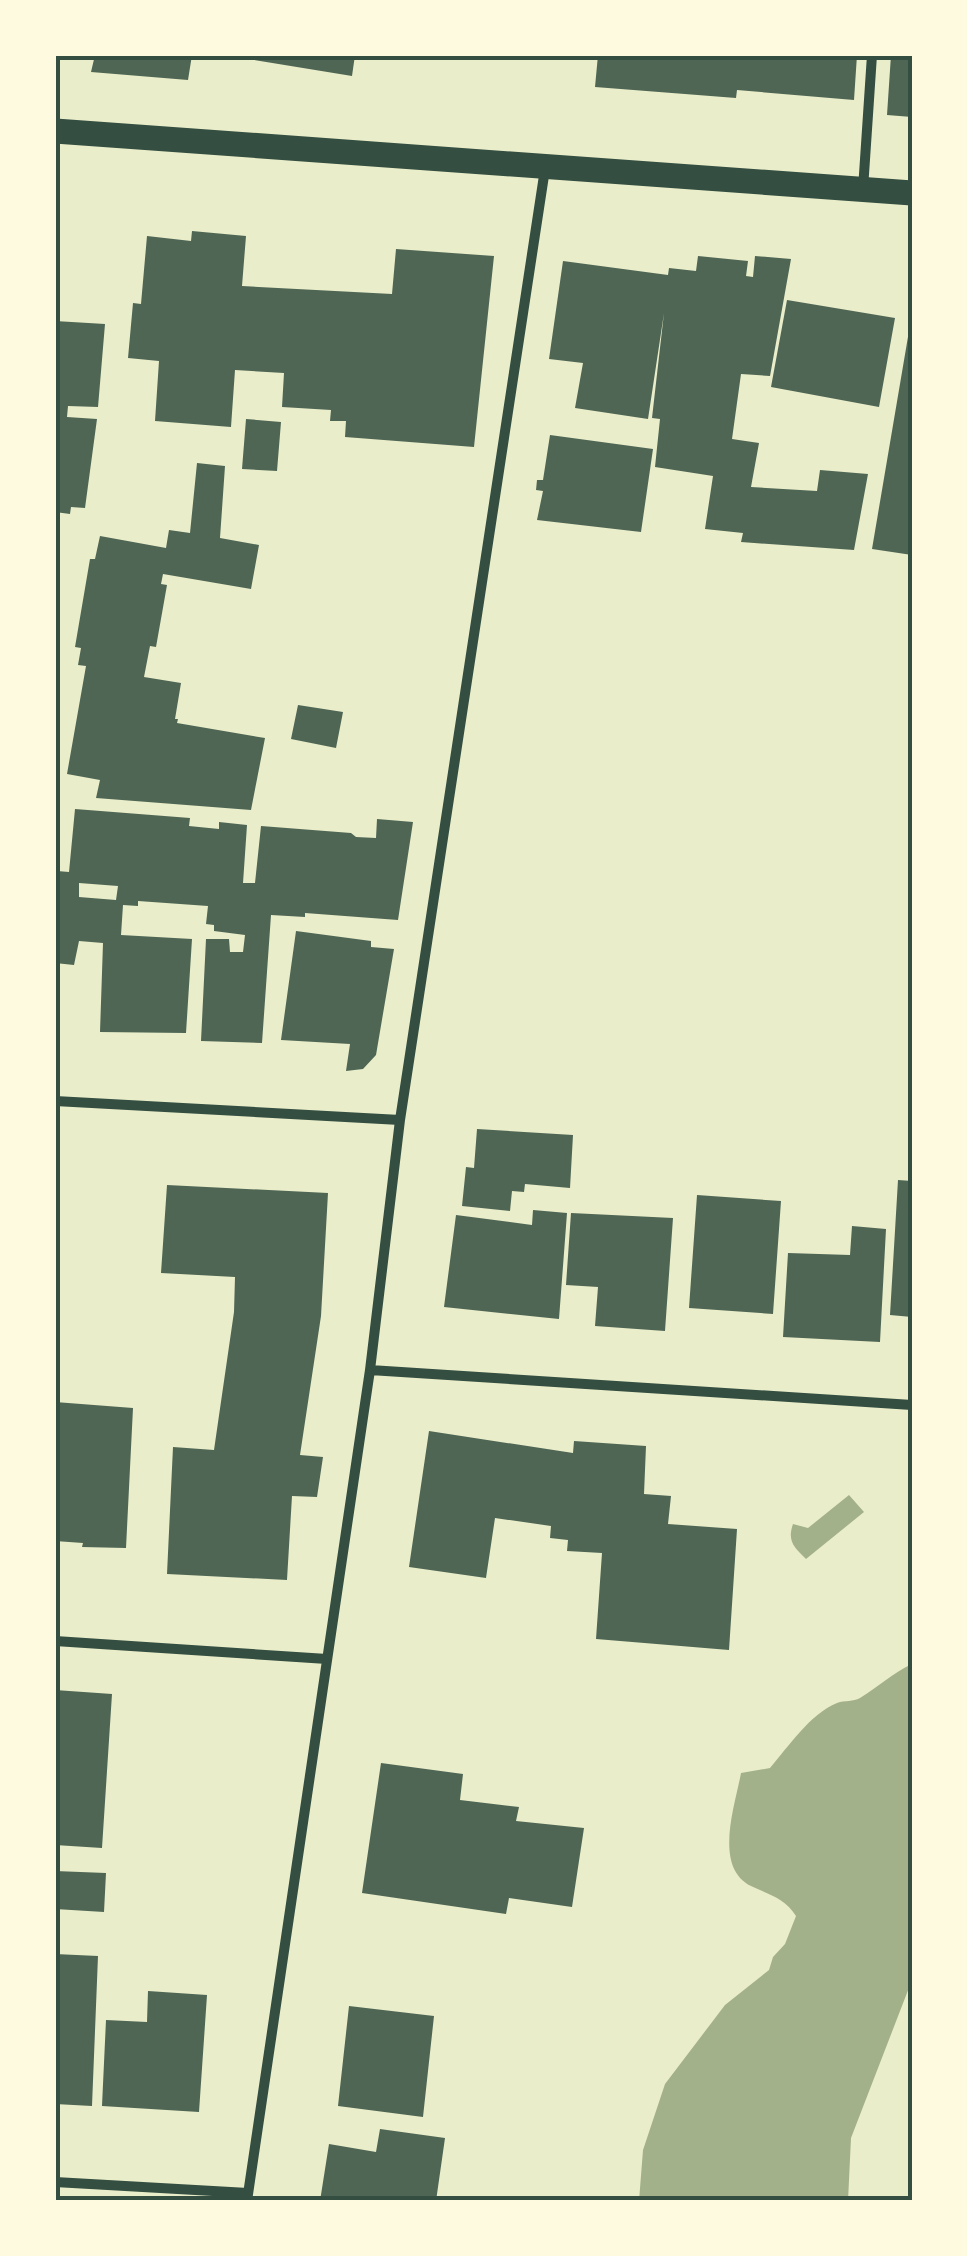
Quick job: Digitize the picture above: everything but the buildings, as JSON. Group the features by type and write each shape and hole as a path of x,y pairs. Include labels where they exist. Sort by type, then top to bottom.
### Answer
{"main road":[{"path":"55,132 912,194"}],"street":[{"path":"863,190 872,55"},
{"path":"55,2182 248,2197 370,1370 400,1120 545,166"},
{"path":"55,1101 400,1120"},
{"path":"370,1370 912,1406"},
{"path":"55,1641 327,1659"}],"shaded area":[{"path":"849,1495 864,1512 806,1559 793,1543 793,1524 808,1528"},
{"path":"912,1664 912,1980 851,2138 848,2201 639,2201 643,2150 665,2084 725,2005 769,1970 796,1916 782,1901 739,1877 733,1865 730,1835 741,1773 770,1768 801,1731 827,1708 860,1698"}]}
